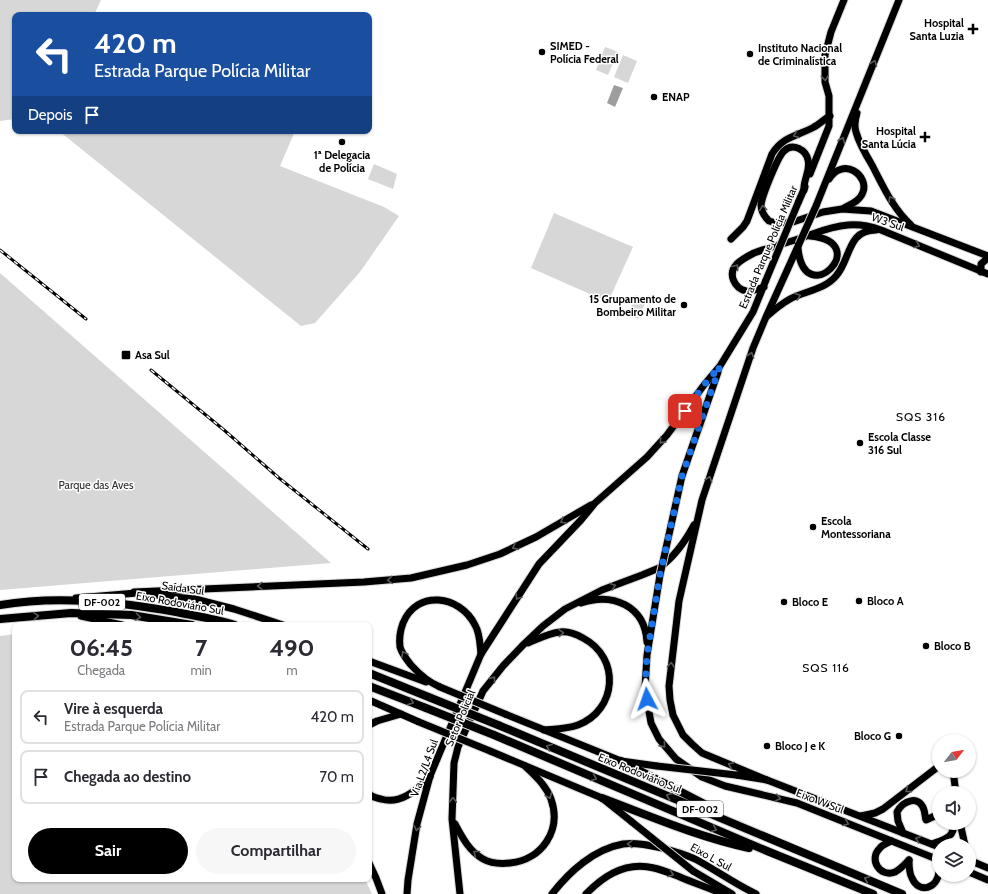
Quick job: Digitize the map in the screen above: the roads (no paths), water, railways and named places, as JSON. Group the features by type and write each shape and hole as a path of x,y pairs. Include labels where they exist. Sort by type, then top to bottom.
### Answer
{"highway":[{"name":"Eixo Rodoviário Sul","path":"0,604 53,600 110,602 150,607 226,622"},
{"name":"Eixo Rodoviário Sul","path":"0,619 71,614 131,615 174,622"},
{"name":"Eixo Rodoviário Sul","path":"372,674 767,836 902,894"},
{"name":"Eixo Rodoviário Sul","path":"372,687 494,736 767,852 873,894"},
{"path":"621,761 767,836"},
{"path":"602,798 727,843 767,852"}],"main road":[{"name":"Estrada Parque Polícia Militar","path":"481,654 539,564 595,503 647,457 667,435 720,366 753,312 829,126 829,96 825,82 825,55 831,32 844,0"},
{"path":"767,780 702,753 683,735 672,715 670,686 679,601 702,500 753,348 816,206 899,0"},
{"path":"859,99 855,121 855,131 893,204 900,214 916,229"},
{"path":"732,239 744,227 747,221 772,154 778,144 786,139 815,127 830,116"},
{"name":"W3 Sul","path":"804,190 804,182 809,167 808,160 804,151 801,149 795,147 789,148 784,151 769,182 761,205 763,213 769,221 776,223 793,222 822,212 842,209 871,212 889,217 988,257"},
{"path":"823,189 832,175 838,170 845,168 858,174 863,183 863,192 855,202 842,209"},
{"name":"W3 Sul","path":"765,284 753,290 745,291 736,285 732,278 735,265 754,253 829,228 849,225 864,225 881,230 985,273"},
{"path":"766,317 790,299 819,288 831,280 839,271 856,238 864,232 881,230"},
{"path":"799,245 801,263 810,273 819,275 832,269 838,256 832,244 821,237 808,236"},
{"path":"985,273 981,264 988,257"},
{"name":"Eixo W Sul","path":"720,366 682,476 660,575 647,655 645,688 651,722 659,739 676,759 702,777 725,786 797,803 932,858"},
{"path":"134,592 364,582 411,578 467,565 500,554 536,537 595,503"},
{"path":"565,609 602,590 659,568 669,561 678,550 690,533 698,516"},
{"name":"Saída Sul","path":"53,600 134,592 195,599 234,609 274,622"},
{"path":"565,609 596,599 609,599 623,602 635,613 644,627 646,634 647,655"},
{"path":"430,683 415,670 405,658 400,647 400,632 405,619 412,609 421,603 431,600 446,600 467,613 475,625 479,635 481,654"},
{"name":"Setor Policial","path":"460,894 452,819 454,763 458,748 483,691 502,666 543,626 565,609"},
{"path":"71,614 108,622"},
{"path":"524,644 549,634 561,632 575,634 589,641 601,653 608,669 610,682 608,694 599,710 579,725 568,728 544,730"},
{"name":"Via L2/L4 Sul","path":"407,894 417,824 430,776 481,654"},
{"path":"372,662 430,683"},
{"name":"Eixo W Sul","path":"430,683 621,761 767,780 932,844"},
{"path":"372,701 525,766 545,786 551,799 554,813 554,826 549,840 542,850 533,856 518,862 498,864 483,859 471,849 463,839 452,819"},
{"path":"372,724 401,714"},
{"name":"Eixo L Sul","path":"525,766 602,798 693,871 732,894"},
{"path":"861,816 875,813 883,809 932,771"},
{"path":"372,795 387,801 401,799 414,791 430,776"},
{"path":"903,833 898,821 897,812 907,802 914,800 921,805 924,810 926,820 932,817"},
{"path":"948,838 951,836 953,830"},
{"path":"891,841 879,848 874,857 876,864 881,871 888,874 893,873 909,860 909,868 912,879 916,885 926,888 936,882"},
{"name":"Eixo L Sul","path":"551,894 578,866 591,857 605,850 624,844 650,845 679,852 697,859 738,885 756,894"},
{"path":"976,863 988,868"},
{"path":"586,894 596,884 610,874 624,868 638,866 653,867 723,894"},
{"path":"372,869 382,894"},
{"path":"976,875 988,880"},
{"path":"459,881 467,894"}],"railway":[{"path":"0,250 86,319"},
{"path":"151,370 224,430 279,478 368,549"}],"place":[{"name":"Hospital Santa Luzia","path":"973,29"},
{"name":"SIMED - Polícia Federal","path":"542,52"},
{"name":"Instituto Nacional de Criminalística","path":"750,54"},
{"name":"ENAP","path":"654,97"},
{"name":"Hospital Santa Lúcia","path":"925,137"},
{"name":"1ª Delegacia de Polícia","path":"342,142"},
{"name":"15 Grupamento de Bombeiro Militar","path":"684,305"},
{"name":"Asa Sul","path":"126,355"},
{"name":"Escola Classe 316 Sul","path":"860,443"},
{"name":"Escola Montessoriana","path":"813,527"},
{"name":"Bloco A","path":"859,601"},
{"name":"Bloco E","path":"784,602"},
{"name":"Bloco B","path":"926,646"},
{"name":"Bloco G","path":"899,736"},
{"name":"Bloco J e K","path":"767,746"}],"district":[{"name":"SQS 316","path":"921,417"},
{"name":"SQS 116","path":"826,668"}],"park label":[{"name":"Parque das Aves","path":"96,485"}]}
